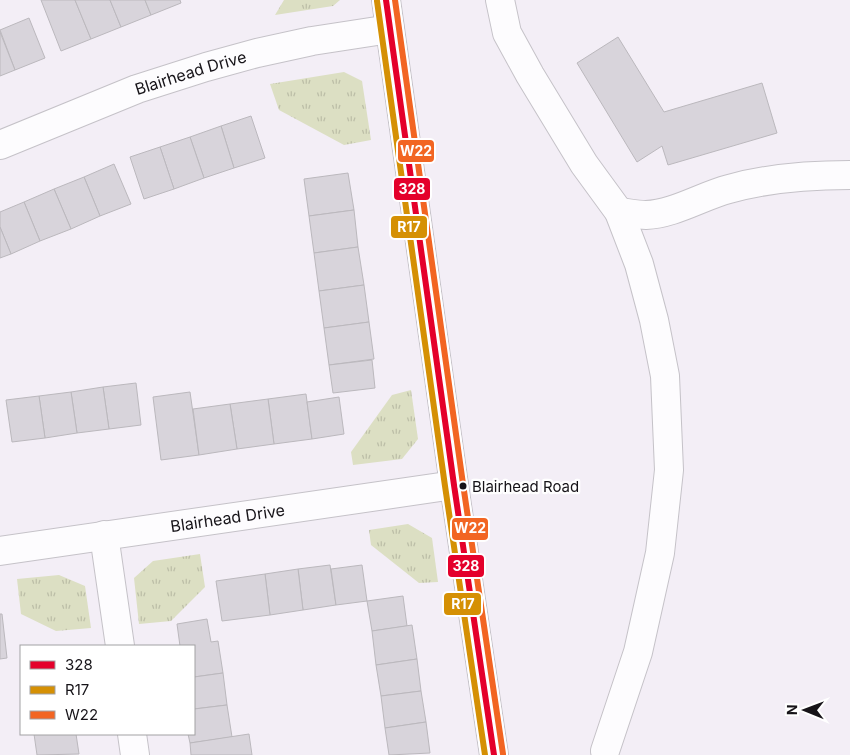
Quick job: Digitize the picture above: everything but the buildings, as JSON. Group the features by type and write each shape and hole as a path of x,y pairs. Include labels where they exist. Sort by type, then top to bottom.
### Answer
{"street":[{"path":"386,0 494,755"},
{"path":"500,0 507,33 530,75 584,164 619,212 639,264 664,366 669,470 660,553 638,652 605,750"},
{"name":"Blairhead Drive","path":"0,145 137,89 206,67 257,52 312,41 390,30"},
{"path":"619,212 645,215 661,213 729,189 815,175 850,175"},
{"name":"Blairhead Drive","path":"0,551 454,485"},
{"path":"104,535 120,645"},
{"path":"132,735 135,755"}],"green space":[{"path":"284,0 340,0 333,6 275,15"},
{"path":"344,72 362,81 371,140 344,145 279,110 270,84"},
{"path":"411,390 418,439 402,459 353,465 351,452 392,395"},
{"path":"408,524 432,538 438,582 419,583 371,545 369,530"},
{"path":"200,554 205,587 171,621 139,624 134,578 153,561"},
{"path":"59,575 85,586 91,628 56,631 21,614 17,579"}],"transit line":[{"name":"328","path":"386,0 494,755"},
{"name":"W22","path":"395,0 503,754"},
{"name":"R17","path":"377,1 485,755"}],"place":[{"name":"Blairhead Road","path":"463,486"}]}
